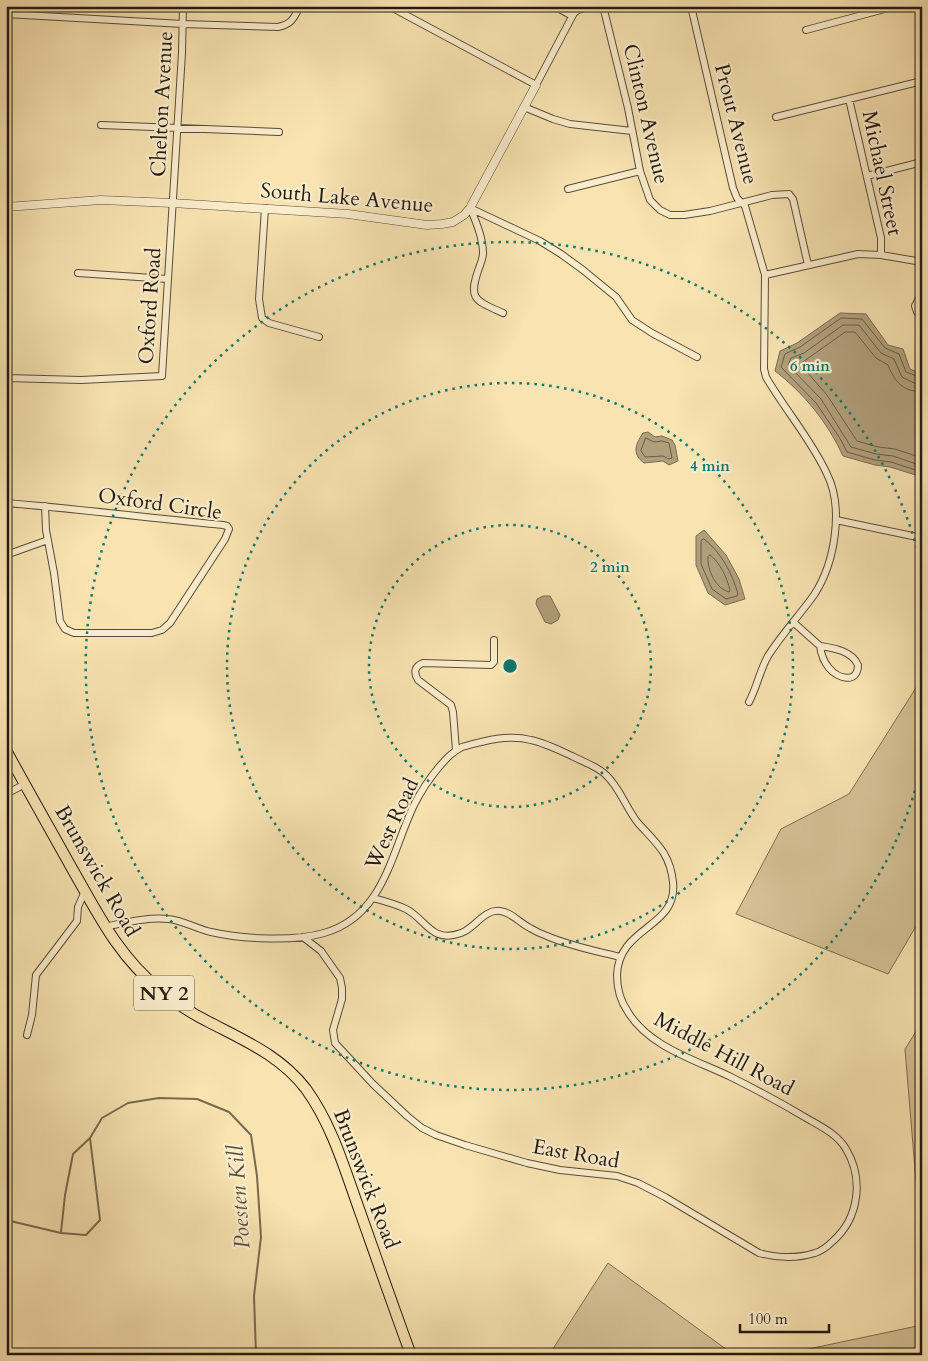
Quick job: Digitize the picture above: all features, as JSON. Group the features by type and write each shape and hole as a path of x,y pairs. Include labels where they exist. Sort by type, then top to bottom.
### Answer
{"main road":[{"name":"Brunswick Road","path":"6,750 104,927 137,969 159,989 205,1021 252,1043 271,1056 304,1087 318,1106 336,1144 411,1355"}],"street":[{"name":"Chelton Avenue","path":"172,203 178,127 183,6"},
{"path":"6,14 183,24 278,27 287,25 300,6"},
{"path":"389,6 536,85"},
{"path":"402,13 406,6"},
{"path":"554,6 572,16 578,10 591,6"},
{"name":"Clinton Avenue","path":"603,6 640,171 650,200 660,210 670,215 684,215 710,211 741,202 787,193 792,196 808,265"},
{"name":"Prout Avenue","path":"691,6 733,188 737,198 745,206 765,274 764,369 766,377 827,473 833,492 836,520 833,542 824,574 815,593 766,659 749,702"},
{"path":"806,30 896,6"},
{"name":"South Lake Avenue","path":"6,207 101,200 348,214 428,225 453,222 464,215 470,208 572,16"},
{"path":"776,117 922,81"},
{"name":"Michael Street","path":"849,99 881,238 881,254"},
{"path":"524,108 570,124 632,131"},
{"path":"101,125 279,132"},
{"path":"867,176 922,162"},
{"path":"568,189 640,171"},
{"name":"Oxford Road","path":"6,378 81,380 162,376 172,203"},
{"path":"265,208 259,299 262,318 268,323 319,338"},
{"path":"470,208 475,218 483,251 483,258 473,285 474,295 503,313"},
{"path":"470,208 540,241 561,254 616,297 632,320 652,334 697,357"},
{"path":"765,274 853,255 881,254 922,262"},
{"path":"78,273 168,279"},
{"path":"922,294 915,306 915,309 922,316"},
{"name":"Oxford Circle","path":"6,503 45,506 223,524 228,526 229,529 225,539 170,623 162,630 152,633 74,632 65,629 60,621 45,506"},
{"path":"836,520 922,538"},
{"path":"6,555 48,540"},
{"path":"793,622 820,646 844,651 854,658 858,665 856,674 852,678 842,678 834,674 824,660 820,646"},
{"path":"373,898 406,909 434,932 440,934 453,935 462,933 482,917 499,911 506,912 546,936 620,957 635,936 664,915 672,897 673,883 666,855 650,834 635,819 614,784 606,775 596,768 550,746 531,740 501,738 456,750 451,706 418,680 415,670 418,665 423,663 491,664 494,662 496,653 494,640"},
{"name":"West Road","path":"104,927 134,921 166,918 181,921 209,932 231,936 273,938 303,937 324,933 342,926 364,909 385,880 404,830 422,791 432,776 456,750"},
{"path":"6,794 25,784"},
{"path":"27,1035 32,1015 36,975 78,921 78,907 85,891"},
{"name":"East Road","path":"303,937 321,951 340,978 342,999 332,1030 335,1043 373,1084 407,1116 422,1128 436,1135 527,1163 560,1170 617,1176 665,1197 759,1253 788,1258 815,1253 827,1246 843,1231 852,1215 856,1201 856,1175 848,1152 836,1137"},
{"name":"Middle Hill Road","path":"620,957 617,977 622,1001 638,1026 665,1046 781,1103 836,1137"}],"shaded area":[{"path":"917,686 922,689 922,916 888,974 736,914 781,829 849,794"},
{"path":"922,1022 922,1254 905,1049"},
{"path":"608,1263 734,1355 549,1355"},
{"path":"922,1325 922,1355 780,1355"}],"water":[{"path":"840,313 866,314 888,345 903,349 910,369 922,374 922,477 843,456 823,420 796,389 775,371 780,351 797,343"},
{"path":"648,432 655,437 662,436 672,440 675,445 678,461 669,465 663,461 644,463 640,460 636,453 638,441 643,433"},
{"path":"704,530 726,555 739,579 745,599 725,605 708,593 696,565 696,536"},
{"path":"543,596 550,596 560,615 558,620 551,624 545,622 536,604 537,599"}],"waterway":[{"name":"Poesten Kill","path":"6,1220 61,1233 86,1235 100,1220 90,1138 102,1118 128,1103 159,1098 197,1099 229,1112 251,1135 257,1176 261,1237 254,1296 256,1355"},
{"name":"Poesten Kill","path":"61,1232 65,1195 73,1154 90,1138"}]}
